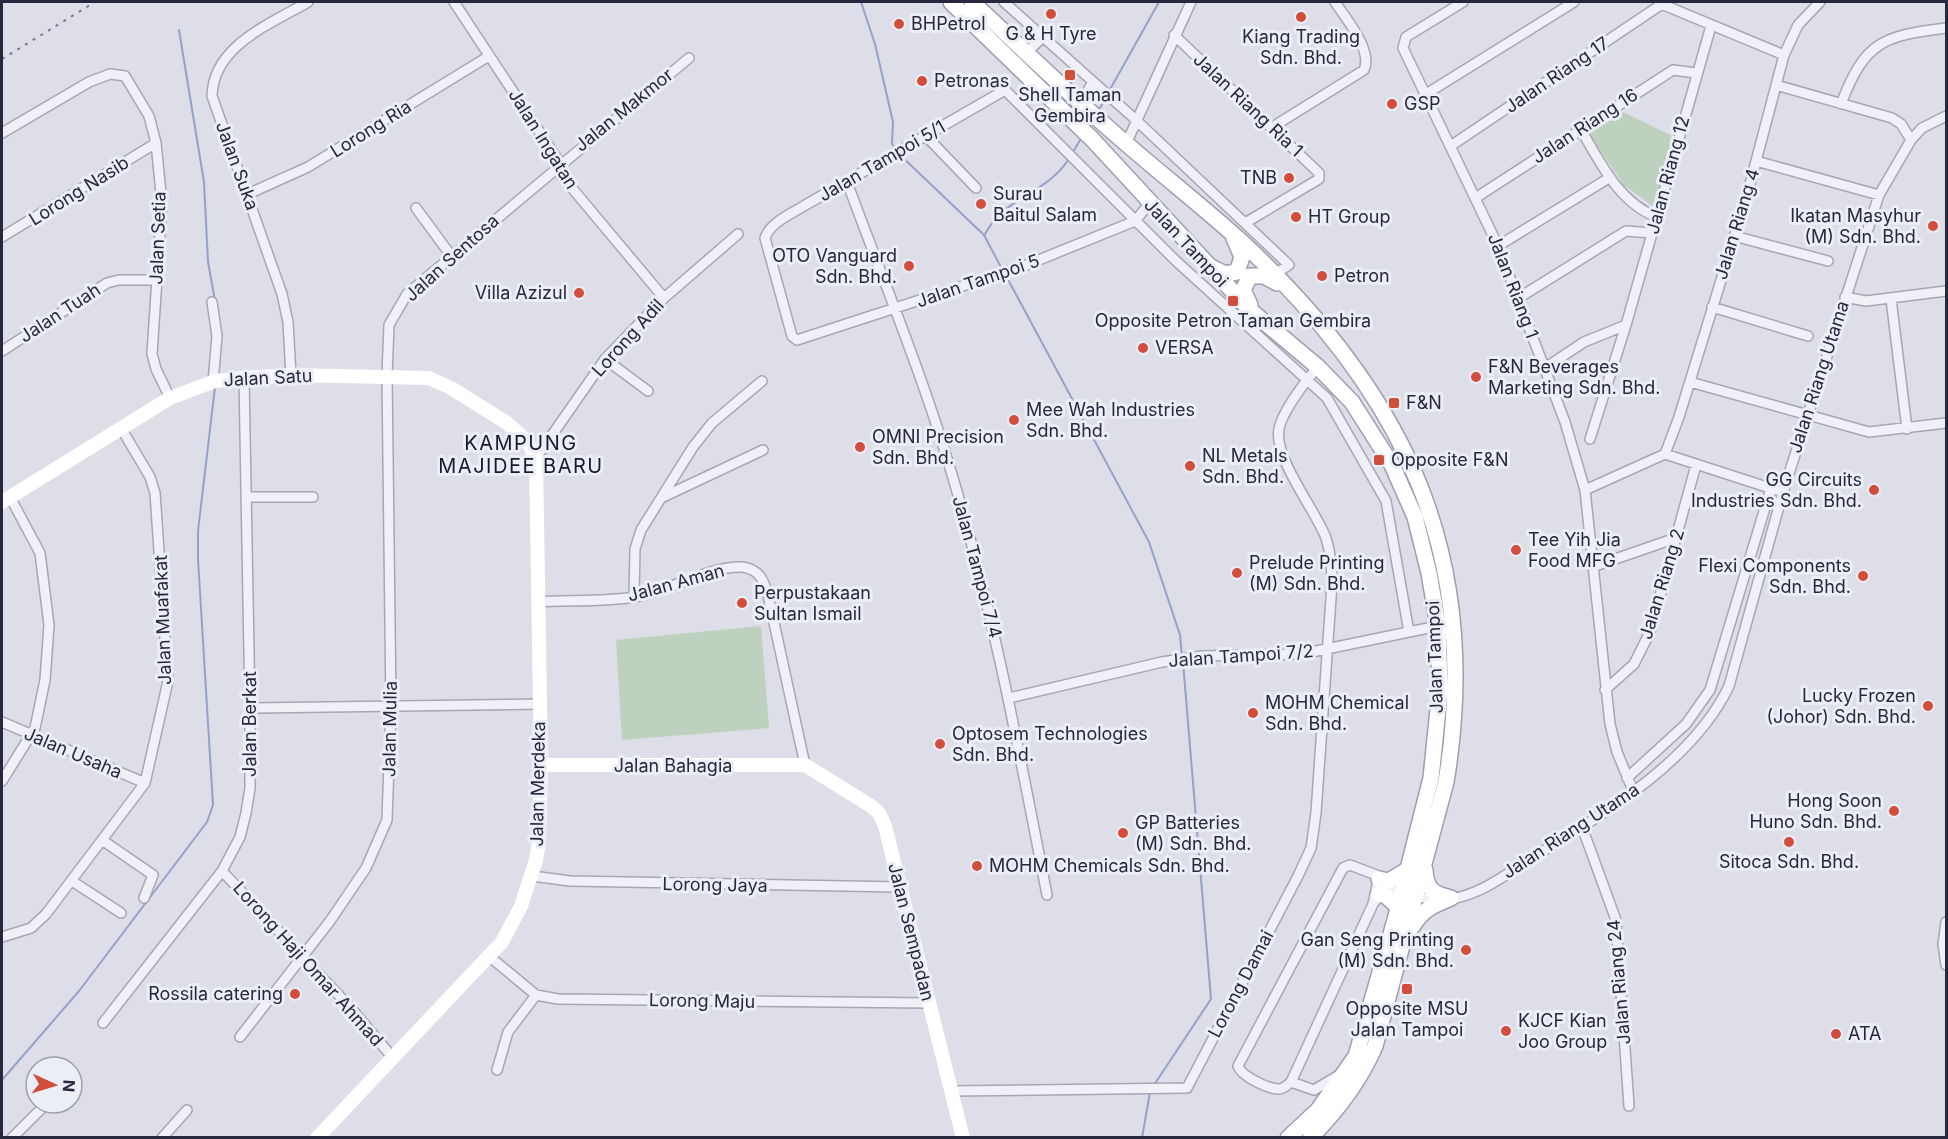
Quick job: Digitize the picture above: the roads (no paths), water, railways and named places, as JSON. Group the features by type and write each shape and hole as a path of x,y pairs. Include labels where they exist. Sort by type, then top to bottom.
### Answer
{"main road":[{"name":"Jalan Tampoi","path":"951,2 1077,124 1204,263 1260,320 1318,367 1352,402 1392,465 1414,517 1430,573 1438,626 1440,690 1435,750 1423,811 1407,870 1406,938 1375,1046 1366,1066 1329,1118 1310,1137"},
{"name":"Jalan Tampoi","path":"972,2 1126,144 1231,233 1275,274 1368,386 1395,429 1430,511 1445,567 1453,619 1455,686 1452,745 1444,793 1424,868 1405,899 1361,1042 1346,1071 1318,1110 1288,1137"},
{"path":"1204,263 1225,274 1237,272 1242,257 1231,233"},
{"path":"1260,320 1243,290 1250,276 1264,276 1292,294"},
{"path":"1424,868 1426,884 1431,891 1451,898"},
{"path":"1405,899 1377,893 1389,881 1407,870"},
{"path":"1406,938 1421,913 1451,898"}],"street":[{"name":"Jalan Suka","path":"291,375 288,322 282,294 212,96 215,72 232,49 308,2"},
{"name":"Jalan Ingatan","path":"454,2 560,163 561,175 663,298"},
{"path":"1004,2 1136,120 1289,265 1275,274"},
{"path":"1126,144 1191,2"},
{"path":"1271,128 1364,70 1367,63 1365,52 1335,2"},
{"name":"Jalan Riang 1","path":"1463,2 1406,37 1403,48 1477,197 1498,246 1545,368 1585,490 1610,724 1634,793"},
{"path":"1426,94 1574,2"},
{"name":"Jalan Riang 4","path":"1665,454 1690,382 1734,236 1784,56 1798,25 1820,2"},
{"path":"1660,3 1784,56"},
{"name":"Jalan Riang 17","path":"1452,145 1660,3"},
{"name":"Jalan Riang 12","path":"1590,439 1626,325 1711,26"},
{"path":"1841,104 1856,70 1872,49 1889,38 1905,33 1947,28"},
{"name":"Jalan Riang Ria 1","path":"1174,35 1320,176 1245,223"},
{"path":"1027,52 1043,36"},
{"name":"Lorong Ria","path":"248,194 308,167 489,56"},
{"name":"Jalan Makmor","path":"560,163 689,58"},
{"name":"Jalan Riang 16","path":"1477,197 1580,128 1673,70 1696,73"},
{"name":"Jalan Setia","path":"2,133 89,82 111,74 125,76 149,116 156,144 162,203 152,354 156,369 170,398"},
{"path":"1091,111 1093,82"},
{"path":"1776,84 1897,121 1911,140"},
{"name":"Jalan Tampoi 5/1","path":"797,340 792,336 765,238 767,231 882,160 1005,90 1135,221"},
{"name":"Jalan Riang Utama","path":"1405,899 1451,898 1485,887 1634,793 1704,728 1719,707 1729,686 1783,492 1879,195 1911,140 1922,128 1947,116"},
{"path":"1580,128 1609,178 1641,211 1657,217"},
{"path":"924,136 976,188"},
{"name":"Lorong Nasib","path":"2,237 156,144"},
{"path":"1756,161 1879,195"},
{"name":"Jalan Sentosa","path":"387,375 387,336 397,309 407,294 560,163"},
{"path":"1498,246 1609,178"},
{"name":"Jalan Tampoi 7/4","path":"847,182 895,310 951,471 980,574 1009,698 1047,895"},
{"name":"Jalan Tampoi 5","path":"797,340 895,310 1012,270 1135,221 1149,204"},
{"path":"416,208 452,257"},
{"path":"1135,221 1327,398 1386,501 1409,632"},
{"path":"1517,299 1626,231 1652,233"},
{"name":"Lorong Adil","path":"536,458 605,359 663,298 738,234"},
{"path":"1734,236 1828,261"},
{"path":"1190,274 1204,263"},
{"name":"Jalan Tuah","path":"2,351 107,283 119,280 157,280"},
{"path":"1845,297 1866,301 1947,291"},
{"path":"1891,299 1907,429"},
{"path":"212,302 217,336 219,381"},
{"path":"1712,307 1808,336"},
{"path":"1545,368 1584,342 1626,325"},
{"path":"605,359 648,391"},
{"path":"1318,367 1307,379 1278,432 1281,450 1325,536 1331,558 1328,649"},
{"name":"Jalan Satu","path":"6,499 170,398 219,381 244,378 291,375 387,375 429,378 451,388 518,433 527,441 536,458"},
{"name":"Jalan Mulia","path":"240,1037 303,956 366,868 380,839 389,808 391,706 387,375"},
{"name":"Jalan Berkat","path":"103,1023 222,871 240,837 246,813 250,788 250,708 244,378"},
{"path":"634,597 634,549 641,530 693,447 712,423 762,381"},
{"path":"1690,382 1869,432 1947,423"},
{"name":"Jalan Muafakat","path":"2,937 31,928 72,881 145,783 168,681 159,521 150,477 121,428"},
{"path":"661,498 763,450"},
{"path":"1585,490 1665,454 1783,492"},
{"name":"Jalan Merdeka","path":"317,1137 490,957 512,928 532,876 539,842 542,765 537,602 536,458"},
{"name":"Jalan Riang 2","path":"1605,690 1634,664 1650,632 1696,465"},
{"path":"1628,778 1686,724 1710,690 1771,488"},
{"path":"246,497 313,497"},
{"path":"2,781 33,735 45,680 48,614 40,553 6,499"},
{"path":"1592,567 1676,538"},
{"name":"Jalan Aman","path":"537,602 634,597 722,570 740,567 750,569 761,576 768,595 805,765"},
{"path":"1743,586 1757,590"},
{"name":"Jalan Tampoi 7/2","path":"1009,698 1162,662 1202,656 1302,654 1438,626"},
{"name":"Lorong Damai","path":"951,1091 1159,1090 1182,1088 1190,1084 1311,848 1328,649"},
{"path":"250,708 539,704"},
{"name":"Jalan Usaha","path":"2,722 145,783"},
{"name":"Jalan Bahagia","path":"542,765 805,765"},
{"name":"Jalan Sempadan","path":"805,765 879,813 885,826 963,1137"},
{"name":"Jalan Riang 24","path":"1582,827 1616,920 1629,1106"},
{"path":"102,840 153,875 144,898"},
{"path":"1350,865 1376,873 1377,893 1291,1082 1283,1088 1276,1089 1242,1074 1238,1066 1343,868 1350,865"},
{"name":"Lorong Haji Omar Ahmad","path":"222,871 303,956 393,1058"},
{"name":"Lorong Jaya","path":"532,876 570,881 899,887"},
{"path":"72,881 121,913"},
{"path":"1947,922 1943,944 1947,965"},
{"path":"490,957 536,995 508,1032 497,1070"},
{"name":"Lorong Maju","path":"536,995 558,999 928,1003"},
{"path":"1291,1082 1314,1090 1346,1071"},
{"path":"162,1137 187,1110"},
{"path":"12,1137 35,1115"}],"waterway":[{"path":"861,2 875,44 893,122 892,144 896,149"},
{"path":"1108,93 1159,2"},
{"path":"179,30 204,182 208,262 215,301"},
{"path":"1098,111 1106,98"},
{"path":"1073,152 1082,137"},
{"path":"899,154 984,235 1002,269"},
{"path":"985,234 1004,211 1050,179 1070,157"},
{"path":"1005,274 1149,542 1180,635 1182,656"},
{"path":"2,1080 79,991 207,822 213,805 198,531 215,387"},
{"path":"1154,1085 1211,999 1183,662"},
{"path":"1142,1138 1150,1092"}],"railway":[{"path":"2,59 95,2"}],"place":[{"name":"G & H Tyre","path":"1051,14"},
{"name":"Kiang Trading Sdn. Bhd.","path":"1301,17"},
{"name":"BHPetrol","path":"899,24"},
{"name":"Shell Taman Gembira","path":"1070,75"},
{"name":"Petronas","path":"922,81"},
{"name":"GSP","path":"1392,104"},
{"name":"TNB","path":"1289,178"},
{"name":"Surau Baitul Salam","path":"981,204"},
{"name":"HT Group","path":"1296,217"},
{"name":"Ikatan Masyhur (M) Sdn. Bhd.","path":"1933,226"},
{"name":"OTO Vanguard Sdn. Bhd.","path":"909,266"},
{"name":"Petron","path":"1322,276"},
{"name":"Villa Azizul","path":"579,293"},
{"name":"Opposite Petron Taman Gembira","path":"1233,301"},
{"name":"VERSA","path":"1143,348"},
{"name":"F&N Beverages Marketing Sdn. Bhd.","path":"1476,377"},
{"name":"F&N","path":"1394,403"},
{"name":"Mee Wah Industries Sdn. Bhd.","path":"1014,420"},
{"name":"OMNI Precision Sdn. Bhd.","path":"860,447"},
{"name":"Opposite F&N","path":"1379,460"},
{"name":"NL Metals Sdn. Bhd.","path":"1190,466"},
{"name":"GG Circuits Industries Sdn. Bhd.","path":"1874,490"},
{"name":"Tee Yih Jia Food MFG","path":"1516,550"},
{"name":"Prelude Printing (M) Sdn. Bhd.","path":"1237,573"},
{"name":"Flexi Components Sdn. Bhd.","path":"1863,576"},
{"name":"Perpustakaan Sultan Ismail","path":"742,603"},
{"name":"Lucky Frozen (Johor) Sdn. Bhd.","path":"1928,706"},
{"name":"MOHM Chemical Sdn. Bhd.","path":"1253,713"},
{"name":"Optosem Technologies Sdn. Bhd.","path":"940,744"},
{"name":"Hong Soon Huno Sdn. Bhd.","path":"1894,811"},
{"name":"GP Batteries (M) Sdn. Bhd.","path":"1123,833"},
{"name":"Sitoca Sdn. Bhd.","path":"1789,842"},
{"name":"MOHM Chemicals Sdn. Bhd.","path":"977,866"},
{"name":"Gan Seng Printing (M) Sdn. Bhd.","path":"1466,950"},
{"name":"Opposite MSU Jalan Tampoi","path":"1407,989"},
{"name":"Rossila catering","path":"295,994"},
{"name":"KJCF Kian Joo Group","path":"1506,1031"},
{"name":"ATA","path":"1836,1034"}],"district":[{"name":"KAMPUNG MAJIDEE BARU","path":"521,454"}]}
